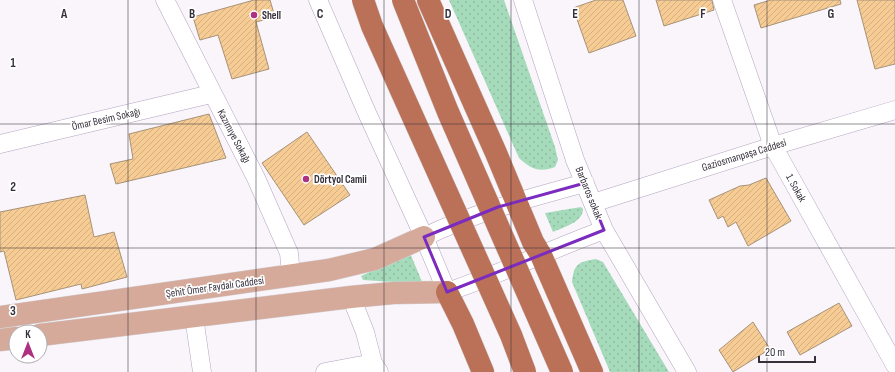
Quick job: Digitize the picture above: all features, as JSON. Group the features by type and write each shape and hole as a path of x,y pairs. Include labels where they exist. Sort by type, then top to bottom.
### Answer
{"highway":[{"path":"363,0 372,26 511,334 525,372"},
{"path":"403,0 448,112 562,372"},
{"path":"428,0 517,202 533,242 541,255 592,372"},
{"path":"447,292 463,324 483,372"}],"main road":[{"name":"Şehit Ömer Faydalı Caddesi","path":"0,317 287,277 349,266 375,259 424,237"},
{"path":"48,334 351,297 393,293 447,292"}],"street":[{"name":"Kazımıye Sokağı","path":"164,0 211,94 256,178 289,253 290,264 287,277"},
{"path":"318,0 447,292 505,271 558,246 604,230"},
{"name":"Barbaros sokak","path":"523,0 575,160 604,230 687,372"},
{"name":"1. Sokak","path":"722,0 773,146 895,365"},
{"name":"Ömar Besim Sokağı","path":"0,144 211,94"},
{"name":"Gaziosmanpaşa Caddesi","path":"593,203 773,146 895,110"},
{"path":"424,237 463,219 585,183"},
{"path":"325,372 376,367 365,332 351,297"},
{"path":"194,317 202,372"}],"highlighted area":[{"path":"585,183 604,230 447,292 424,237 498,207"}],"green space":[{"path":"449,0 504,0 555,147 558,160 555,167 544,170 536,169 527,165 519,158"},
{"path":"581,207 583,209 582,214 576,221 553,232 545,213"},
{"path":"410,253 423,284 363,280 361,276"},
{"path":"596,259 603,262 669,372 610,372 572,282 574,271 578,264"}],"building":[{"path":"254,0 270,0 275,17 256,22 269,69 232,79 218,35 200,40 193,17"},
{"path":"596,0 623,0 636,36 589,53 573,8"},
{"path":"656,0 712,0 714,10 664,26"},
{"path":"771,0 840,0 841,4 761,28 754,5"},
{"path":"857,0 895,0 895,64 875,69"},
{"path":"209,114 226,158 116,184 110,164 133,159 129,134"},
{"name":"Dörtyol Camii","path":"307,132 350,195 304,225 262,163"},
{"path":"766,178 791,221 748,246 736,222 728,227 723,216 718,219 709,200 740,186 749,185"},
{"path":"85,195 94,237 114,232 127,277 82,289 81,284 16,300 4,251 0,252 0,212"},
{"path":"839,303 852,326 800,355 787,332"},
{"path":"753,322 770,349 733,372 719,350"}],"place":[{"name":"Shell","path":"254,15"},
{"name":"Dörtyol Camii","path":"306,179"}]}
